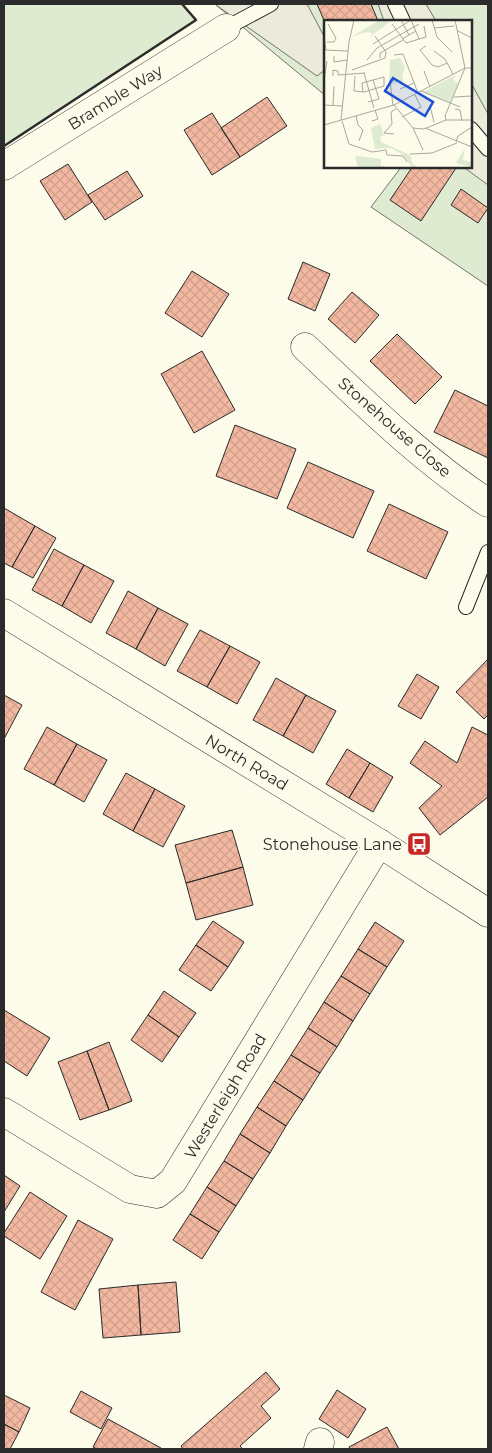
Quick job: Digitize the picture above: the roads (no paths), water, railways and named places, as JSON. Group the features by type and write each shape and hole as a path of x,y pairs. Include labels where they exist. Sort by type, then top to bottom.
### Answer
{"street":[{"name":"Bramble Way","path":"4,166 226,28"},
{"name":"Stonehouse Close","path":"305,347 414,448 448,475 488,502"},
{"name":"North Road","path":"4,613 487,909"},
{"name":"Westerleigh Road","path":"4,1112 130,1189 157,1194 173,1181 379,843"}],"lane":[{"path":"226,28 271,4"},
{"path":"395,4 403,20"},
{"path":"472,130 488,149"},
{"path":"466,607 488,552"}],"place":[{"name":"Stonehouse Lane","path":"419,844"}]}
